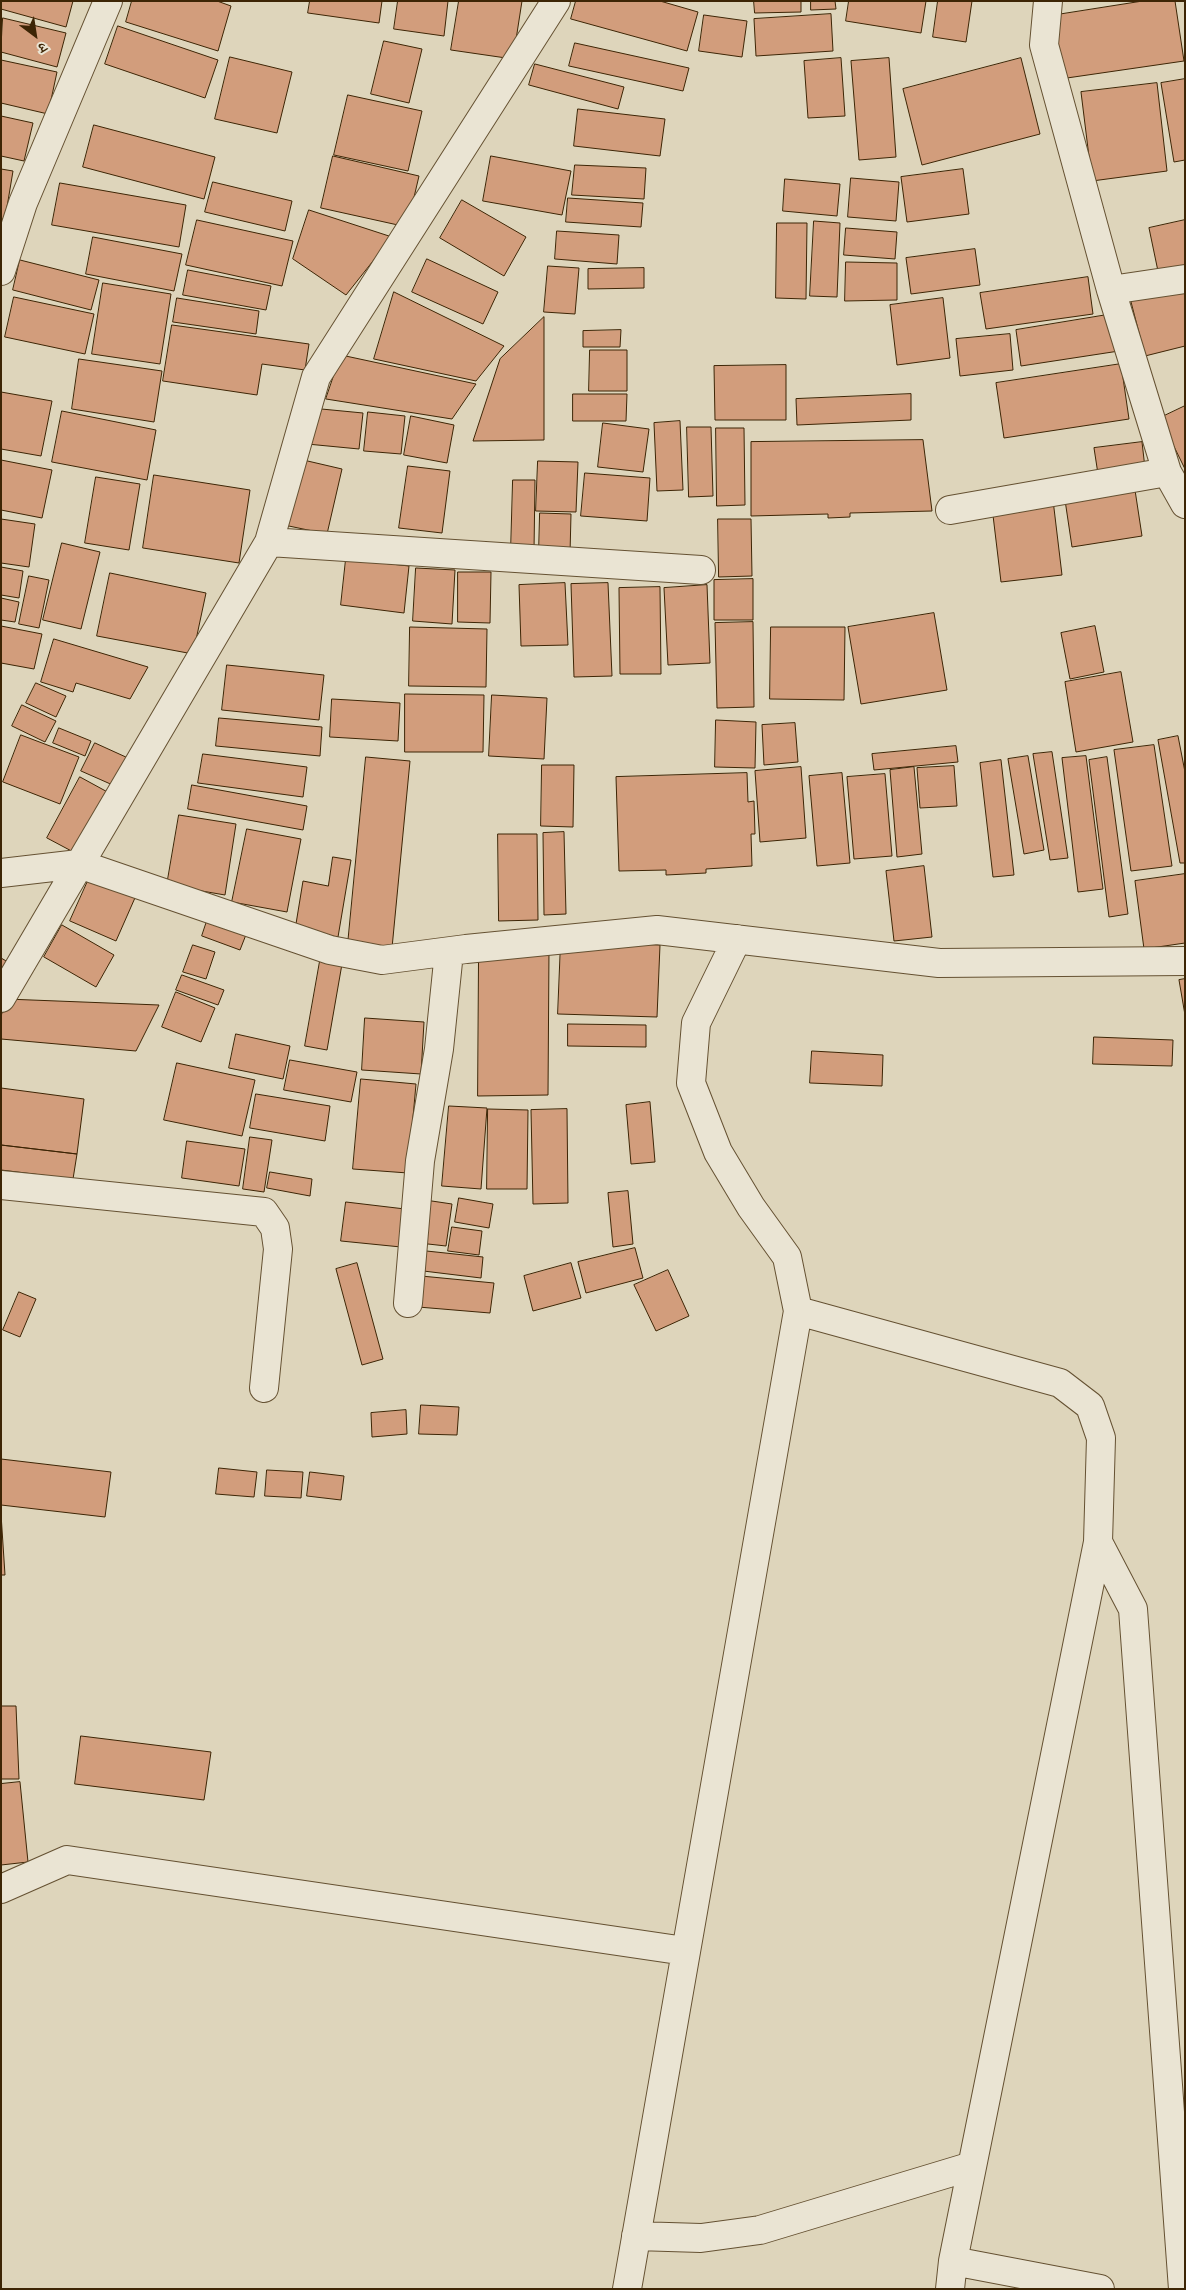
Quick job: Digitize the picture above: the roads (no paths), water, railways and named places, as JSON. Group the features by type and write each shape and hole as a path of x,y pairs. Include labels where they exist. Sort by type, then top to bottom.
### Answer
{"street":[{"path":"1,271 23,203 108,1"},
{"path":"1,998 269,542 316,377 556,1"},
{"path":"1048,1 1044,46 1111,290 1167,472 1185,504"},
{"path":"1111,290 1185,279"},
{"path":"950,510 1167,472"},
{"path":"269,542 701,570"},
{"path":"1,873 79,864 330,950 382,960 657,930 939,963 1185,961"},
{"path":"626,2289 798,1311 787,1257 751,1207 718,1152 691,1082 696,1023 737,939"},
{"path":"408,1303 420,1161 439,1049 449,952"},
{"path":"1,1185 264,1212 275,1228 278,1248 264,1388"},
{"path":"798,1311 1060,1383 1090,1406 1102,1438 1098,1542 953,2261 950,2289"},
{"path":"1098,1542 1133,1609 1183,2289"},
{"path":"1,1889 67,1860 685,1951"},
{"path":"636,2236 701,2238 760,2230 972,2166"},
{"path":"953,2261 1100,2289"}]}
